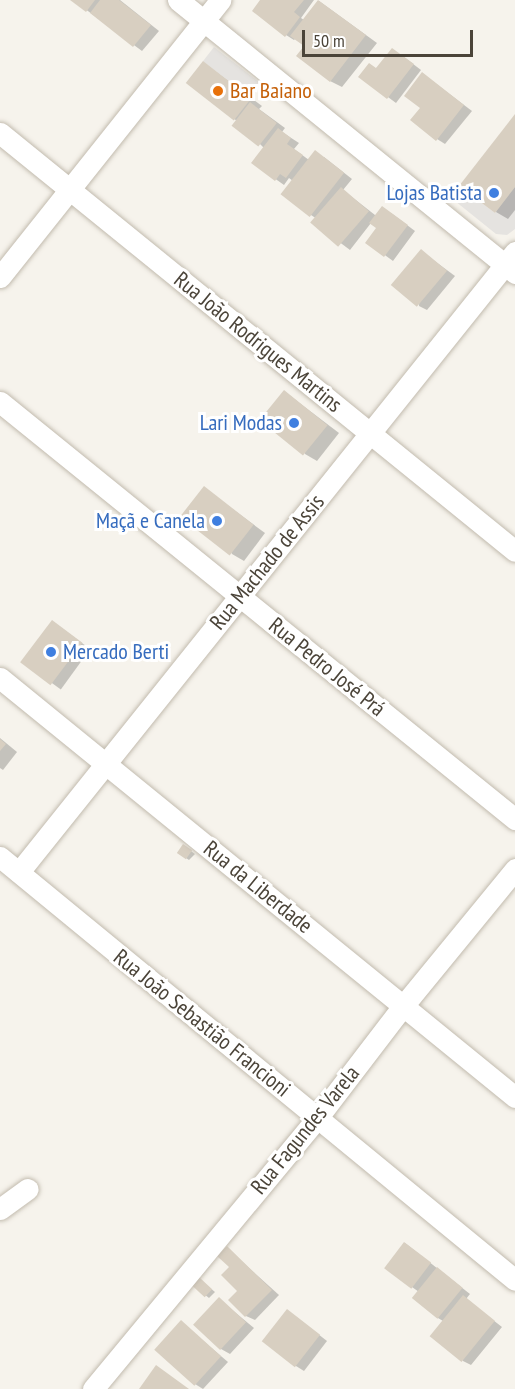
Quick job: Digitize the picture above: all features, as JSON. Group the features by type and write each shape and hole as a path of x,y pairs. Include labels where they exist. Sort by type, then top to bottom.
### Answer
{"street":[{"path":"178,0 511,264"},
{"path":"0,277 219,0"},
{"name":"Rua João Rodrigues Martins","path":"0,134 515,551"},
{"name":"Rua Machado de Assis","path":"19,872 370,433 511,264"},
{"name":"Rua Pedro José Prá","path":"0,402 515,819"},
{"name":"Rua da Liberdade","path":"0,678 515,1097"},
{"name":"Rua João Sebastião Francioni","path":"0,857 515,1280"},
{"name":"Rua Fagundes Varela","path":"93,1389 318,1118 403,1006 515,869"},
{"path":"0,1209 28,1189"}],"shaded area":[{"path":"214,47 261,84 250,98 203,61"},
{"path":"459,186 495,213 515,187 515,229 507,235 496,234 450,197"}],"building":[{"path":"70,0 95,0 86,12"},
{"path":"100,0 119,0 151,25 133,47 90,13"},
{"path":"260,0 304,0 294,12 300,17 285,37 252,11"},
{"path":"318,0 366,35 330,82 296,56 304,46 290,36"},
{"path":"392,48 414,64 387,99 358,77 369,63 376,68"},
{"name":"Bar Baiano","path":"203,61 251,99 234,121 186,83"},
{"path":"422,72 464,105 436,141 410,120 420,108 404,96"},
{"path":"250,102 277,123 258,147 232,126"},
{"path":"515,114 515,187 495,213 459,186"},
{"path":"278,128 291,138 287,144 303,155 286,178 280,174 275,181 251,163"},
{"path":"315,150 344,173 310,217 281,194"},
{"path":"341,187 369,211 338,247 310,222"},
{"path":"382,206 408,225 384,257 365,243 376,228 369,223"},
{"path":"421,249 447,271 417,307 391,285"},
{"name":"Lari Modas","path":"284,390 328,425 303,456 259,420"},
{"name":"Maçã e Canela","path":"204,486 254,525 230,556 180,517"},
{"name":"Mercado Berti","path":"52,620 82,643 50,685 20,662"},
{"path":"0,739 6,744 0,751"},
{"path":"183,844 192,850 186,859 177,853"},
{"path":"404,1242 431,1262 411,1289 384,1268"},
{"path":"227,1246 272,1290 245,1317 228,1300 237,1291 221,1275 229,1267 217,1256"},
{"path":"437,1267 463,1288 437,1319 412,1298"},
{"path":"199,1277 212,1289 205,1297 191,1285"},
{"path":"463,1295 495,1321 462,1362 430,1336"},
{"path":"219,1297 246,1322 220,1350 193,1325"},
{"path":"287,1309 320,1335 295,1367 262,1341"},
{"path":"181,1320 221,1356 194,1386 154,1350"},
{"path":"156,1365 189,1389 139,1389"}],"place":[{"name":"Bar Baiano","path":"218,91"},
{"name":"Lojas Batista","path":"494,193"},
{"name":"Lari Modas","path":"294,423"},
{"name":"Maçã e Canela","path":"217,521"},
{"name":"Mercado Berti","path":"51,652"}]}
